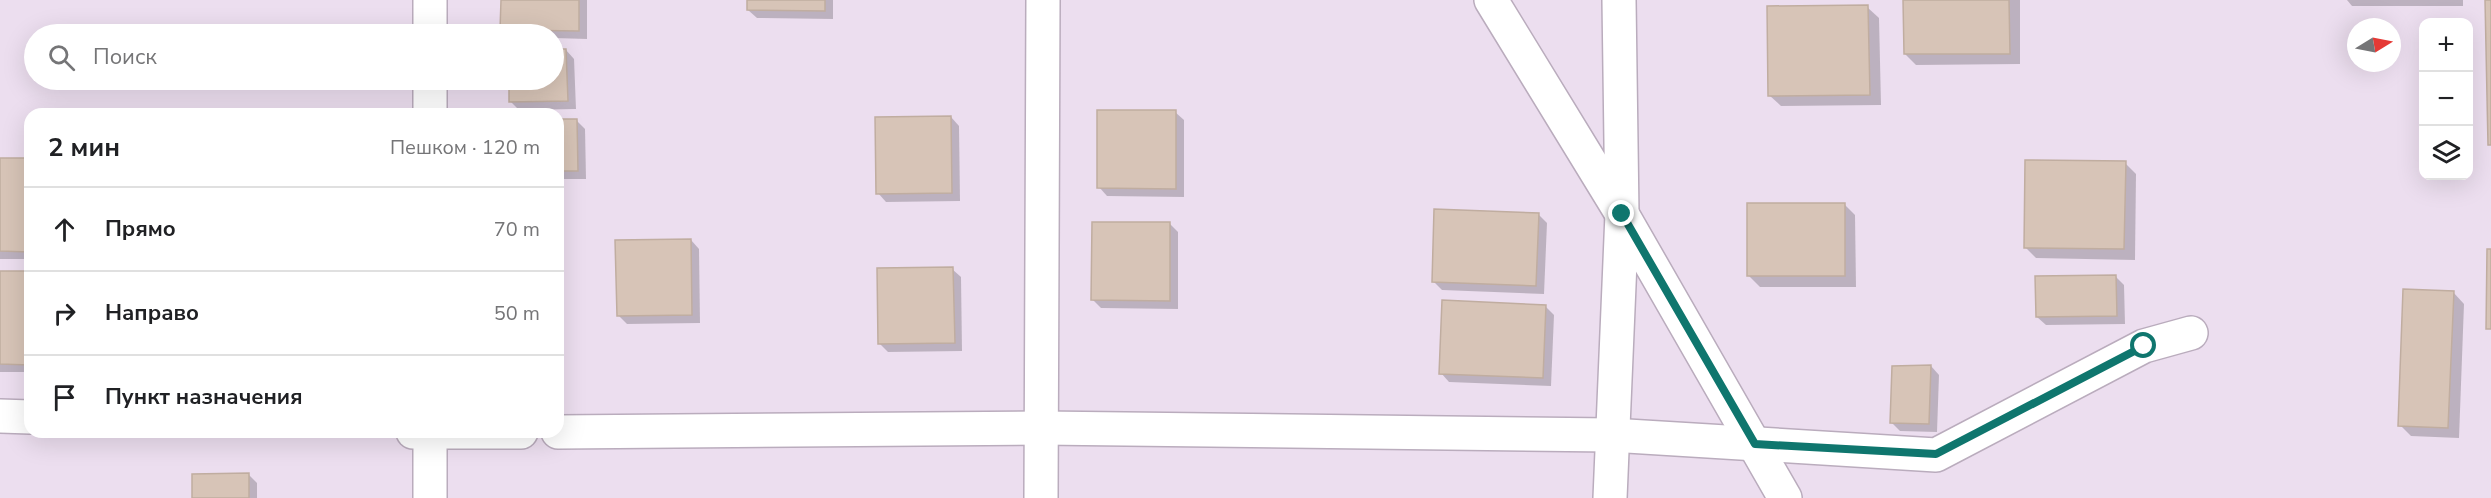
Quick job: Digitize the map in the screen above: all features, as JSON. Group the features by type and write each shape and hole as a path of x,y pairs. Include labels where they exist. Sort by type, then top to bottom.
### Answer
{"street":[{"path":"430,0 430,24"},
{"path":"1041,498 1043,0"},
{"path":"1491,0 1622,214 1785,498"},
{"path":"1610,498 1622,214 1618,0"},
{"path":"430,90 430,108"},
{"path":"564,432 1042,428 1611,435 1936,454 2144,346 2191,333"},
{"path":"0,416 24,417"},
{"path":"430,438 430,498"}],"building":[{"path":"501,0 579,0 579,31 564,31 564,24 500,24"},
{"path":"747,0 825,0 825,11 747,10"},
{"path":"1903,0 2009,0 2010,54 1904,54"},
{"path":"2485,0 2491,0 2491,145 2488,145"},
{"path":"1868,5 1870,95 1768,96 1767,6"},
{"path":"564,49 566,49 568,101 509,102 509,90 564,90"},
{"path":"1097,110 1176,110 1176,189 1097,188"},
{"path":"951,116 952,193 876,194 875,117"},
{"path":"564,119 577,119 578,171 564,171"},
{"path":"0,158 24,158 24,252 0,251"},
{"path":"2025,160 2126,161 2124,249 2024,248"},
{"path":"1747,203 1845,203 1845,276 1747,276"},
{"path":"1434,209 1539,213 1536,286 1432,282"},
{"path":"1092,222 1170,222 1170,301 1091,300"},
{"path":"691,239 692,315 617,316 615,240"},
{"path":"2487,249 2491,249 2491,329 2486,329"},
{"path":"953,267 955,343 878,344 877,268"},
{"path":"0,271 24,271 24,365 0,364"},
{"path":"2116,275 2117,316 2036,317 2035,276"},
{"path":"2403,289 2454,291 2448,428 2398,426"},
{"path":"1442,300 1546,305 1543,378 1439,374"},
{"path":"1931,365 1929,424 1890,423 1892,366"},
{"path":"249,473 249,498 192,498 192,474"}],"route":[{"path":"1622,214 1755,444 1936,454 2144,346"}]}
